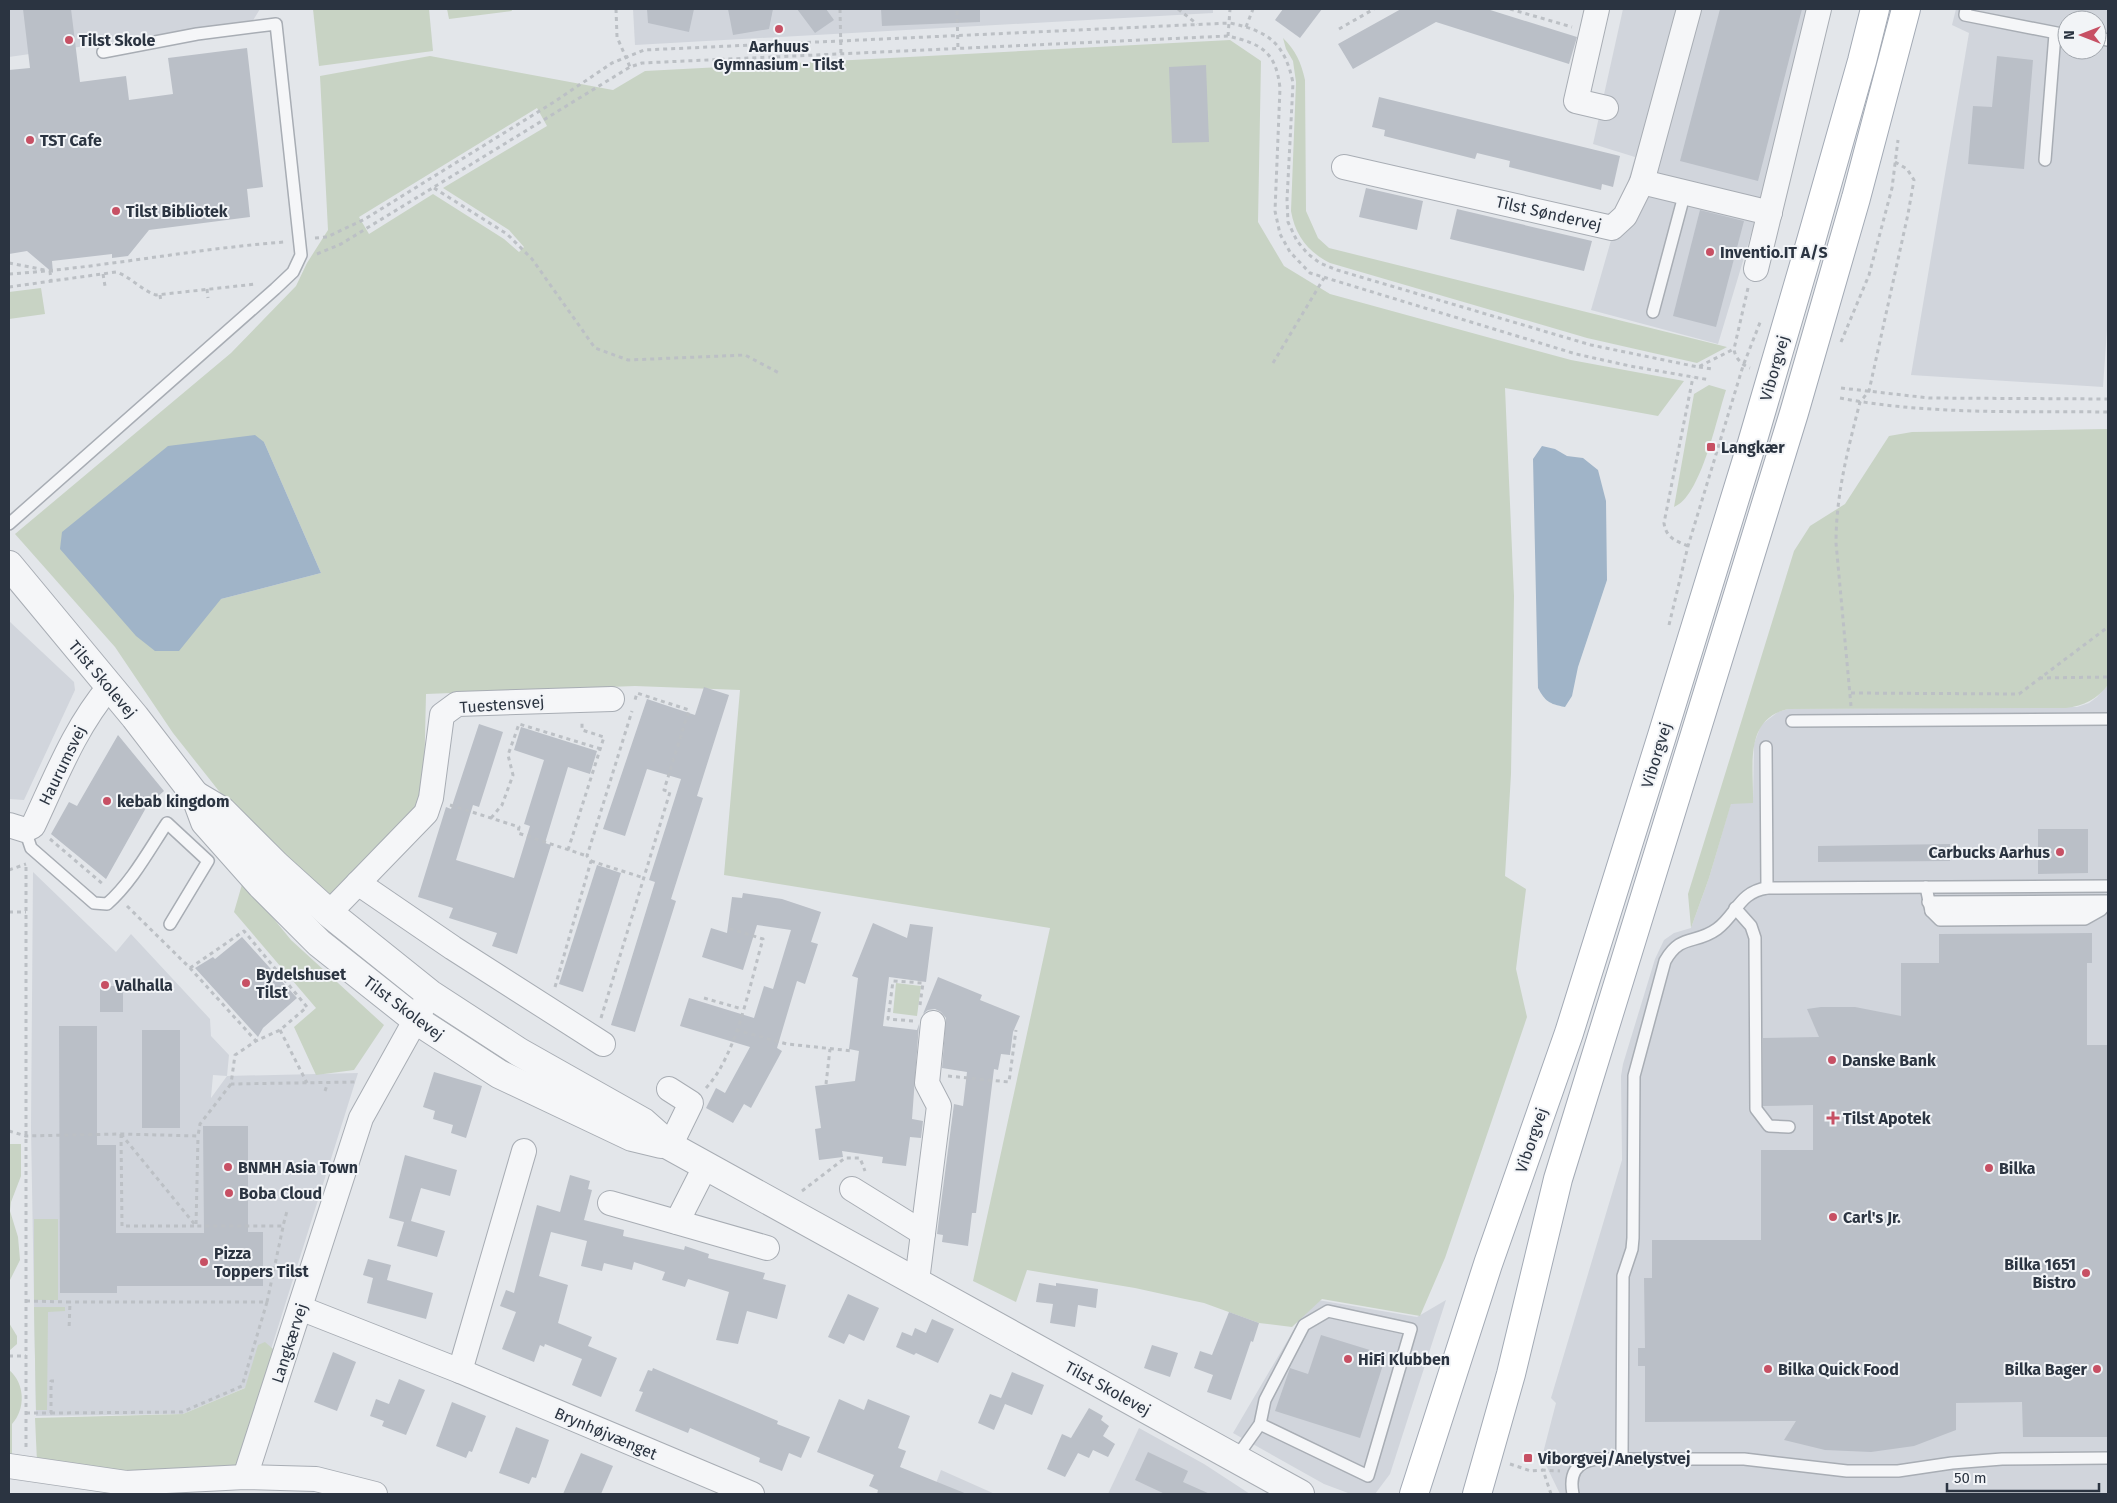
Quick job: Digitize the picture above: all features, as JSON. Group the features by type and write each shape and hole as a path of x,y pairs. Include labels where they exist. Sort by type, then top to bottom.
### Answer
{"main road":[{"name":"Viborgvej","path":"1414,1494 1488,1264 1569,1033 1658,749 1754,434 1857,80 1875,9"},
{"name":"Viborgvej","path":"1477,1494 1511,1374 1558,1179 1794,413 1859,188 1906,9"}],"street":[{"path":"1597,9 1576,101 1606,108"},
{"name":"Tilst Søndervej","path":"1344,167 1612,228 1625,216 1642,182 1690,9"},
{"path":"1756,269 1818,9"},
{"path":"1642,182 1770,213"},
{"name":"Tilst Skolevej","path":"9,565 110,686 195,795 205,822 261,885 320,943 416,1020 499,1074 632,1137 670,1146"},
{"name":"Haurumsvej","path":"22,827 93,706 110,686"},
{"name":"Tuestensvej","path":"329,913 426,813 431,798 442,715 457,704 612,699"},
{"name":"Tilst Skolevej","path":"195,795 222,811 329,913 430,994 519,1052 643,1122 670,1146 1236,1458 1295,1493"},
{"path":"358,884 598,1042"},
{"name":"Langkærvej","path":"246,1477 361,1118 430,994"},
{"path":"917,1281 939,1106 927,1083 925,1022"},
{"path":"669,1088 691,1102 670,1146"},
{"path":"460,1372 524,1151"},
{"path":"677,1222 706,1165"},
{"path":"852,1189 923,1233"},
{"path":"610,1203 767,1248"},
{"name":"Brynhøjvænget","path":"300,1308 460,1372 752,1494"},
{"path":"17,1467 126,1489 246,1477 316,1479 374,1494"}],"lane":[{"path":"1966,9 1965,14 2057,33"},
{"path":"9,524 275,290 293,272 301,255 276,24 197,34 103,52"},
{"path":"2045,160 2058,60"},
{"path":"1653,312 1685,192"},
{"path":"1792,722 2108,719"},
{"path":"1766,747 1767,888"},
{"path":"22,827 31,848 94,903 107,904 117,895 167,824 208,861 170,924"},
{"path":"1622,1458 1623,1276 1632,1249 1633,1238 1634,1076 1666,961 1677,944 1702,937 1717,929 1744,898 1756,890 1767,888 2108,886"},
{"path":"1926,887 1930,907 1940,920 2085,919 2106,904"},
{"path":"1930,907 2106,904"},
{"path":"1735,908 1751,926 1755,938 1756,1109 1769,1126 1789,1127"},
{"path":"1236,1458 1260,1424 1265,1400 1304,1325 1328,1312 1411,1329 1368,1476 1260,1424"},
{"path":"1573,1494 1573,1473 1578,1465 1586,1460 1622,1458 1744,1459 1847,1471 1898,1471 1952,1463 2002,1459 2108,1458"}],"path":[{"path":"616,9 617,37 630,67"},
{"path":"840,9 841,54"},
{"path":"1178,9 1197,25"},
{"path":"1228,36 1230,9"},
{"path":"1246,27 1253,9"},
{"path":"1339,29 1374,9"},
{"path":"1510,9 1592,33"},
{"path":"957,11 958,49"},
{"path":"9,274 50,271 327,237 365,218 554,102 612,63 644,50 1230,23 1257,30 1278,46 1290,71 1293,83 1287,200 1288,222 1297,241 1308,254 1320,263 1337,270 1581,342 1712,369"},
{"path":"301,255 317,254 341,244 630,67 642,63 1228,36 1256,44 1270,56 1279,73 1275,211 1280,234 1290,252 1310,273 1576,354 1710,380"},
{"path":"1895,162 1907,169 1914,180 1869,390 1860,402 1839,492 1836,516 1836,543 1851,692 2019,694 2108,627"},
{"path":"434,188 507,234 532,259 595,348 628,360 745,355 781,374"},
{"path":"1879,205 1887,207"},
{"path":"9,263 50,271"},
{"path":"1750,368 1743,366 1734,349 1751,272 1756,269"},
{"path":"50,271 51,281"},
{"path":"9,287 116,272 124,274 150,293 160,295 264,282"},
{"path":"103,274 105,286"},
{"path":"1273,364 1324,278"},
{"path":"207,290 208,298"},
{"path":"160,295 161,302"},
{"path":"1698,367 1734,349"},
{"path":"1693,378 1664,523 1665,530 1673,540 1688,546 1743,366"},
{"path":"1841,388 1930,398 2108,399"},
{"path":"1840,398 1919,409 1990,412 2108,412"},
{"path":"2038,678 2108,677"},
{"path":"548,1009 590,861 588,856 637,694 689,710 664,790 670,792 598,1042"},
{"path":"568,850 604,737 582,730 582,700"},
{"path":"491,818 502,804 513,775 508,755 519,724 601,750"},
{"path":"431,798 519,827 518,833 588,856"},
{"path":"17,1467 26,1414 26,864 22,827"},
{"path":"22,827 117,895 190,968 256,1041"},
{"path":"590,861 644,878"},
{"path":"9,870 26,864"},
{"path":"9,912 26,912"},
{"path":"691,1102 714,1079 732,1042 763,939 728,928"},
{"path":"190,968 244,930 307,1007 280,1030 256,1041 235,1056 231,1084 200,1124 198,1136 196,1226"},
{"path":"893,980 923,983 925,1022 888,1019 893,980"},
{"path":"704,998 742,1010"},
{"path":"280,1030 307,1083"},
{"path":"736,1030 787,1044 853,1052"},
{"path":"928,1078 954,1075 1009,1082 1016,1030"},
{"path":"826,1084 830,1049"},
{"path":"231,1084 382,1081"},
{"path":"325,1091 328,1082"},
{"path":"9,1130 26,1136 121,1134 198,1136"},
{"path":"121,1134 196,1226"},
{"path":"121,1134 122,1226 284,1226"},
{"path":"782,1207 845,1158 860,1158 865,1170 852,1189"},
{"path":"26,1414 182,1412 242,1386 266,1302 287,1211"},
{"path":"26,1301 266,1302"},
{"path":"69,1330 70,1302"},
{"path":"9,1356 26,1356"},
{"path":"51,1413 51,1381 58,1381"},
{"path":"1510,1464 1531,1471 1543,1470 1573,1473"},
{"path":"1543,1470 1551,1494"}],"shaded area":[{"name":"Tilst Skole","path":"9,9 260,9 252,22 9,57"},
{"name":"Aarhuus Gymnasium - Tilst","path":"633,9 1213,9 1213,13 635,45"},
{"path":"1623,9 1819,9 1718,344 1591,310 1635,157 1593,144"},
{"path":"1956,9 2108,9 2108,315 2103,387 1911,375 1969,33 1952,25"},
{"path":"9,621 74,682 75,690 24,800 9,799"},
{"path":"2108,685 2108,1494 1560,1494 1542,1457 1556,1403 1551,1398 1622,1160 1621,1076 1623,1064 1655,959 1664,940 1674,933 1691,928 1709,878 1731,803 1753,803 1754,744 1761,725 1778,712 1788,709 2077,707 2089,703"},
{"path":"33,872 116,952 131,934 210,1019 211,1036 229,1055 227,1076 358,1073 261,1381 183,1414 36,1416 31,1129","holes":["213,1075 227,1076 211,1098"]},
{"path":"1312,1299 1417,1317 1446,1300 1390,1474 1375,1494 1348,1493 1324,1484 1233,1433"},
{"path":"1139,1428 1204,1464 1250,1494 1108,1494"},
{"path":"941,1470 995,1494 932,1494"}],"green space":[{"path":"313,9 429,9 433,51 319,66"},
{"path":"447,9 511,9 512,11 449,19"},
{"path":"1283,38 1297,57 1305,80 1306,211 1318,238 1329,248 1727,347 1697,363 1587,338 1330,263 1322,259 1309,248 1299,235 1291,211 1296,82 1293,61 1286,49"},
{"path":"1230,40 1261,61 1258,222 1284,266 1330,294 1571,360 1684,381 1658,416 1505,388 1514,596 1511,774 1505,876 1526,889 1516,969 1527,1017 1445,1258 1420,1316 1322,1299 1292,1327 1259,1323 1204,1303 1135,1288 1027,1270 1016,1302 973,1281 1050,928 724,875 740,690 635,686 426,694 424,780 417,806 328,896 230,805 173,733 115,647 15,534 231,353 296,286 307,263 328,230 320,76 430,56 613,90 645,71","holes":["537,108 547,126 443,188 509,230 524,247 519,252 504,239 433,194 369,234 359,217","264,442 321,573 221,599"]},
{"path":"41,288 45,314 9,319 9,292"},
{"path":"1709,385 1726,390 1713,436 1700,473 1692,488 1684,500 1674,507 1694,394"},
{"path":"2108,429 2108,685 2090,701 2079,706 2066,708 1788,709 1774,714 1764,723 1757,734 1753,761 1753,803 1731,804 1709,878 1691,928 1688,894 1794,551 1810,526 1845,504 1889,436 1912,432"},
{"path":"243,881 291,940 384,1025 354,1070 316,1075 294,1027 316,1008 234,912"},
{"path":"896,983 921,986 917,1016 893,1013"},
{"path":"9,1144 21,1144 21,1176 11,1202 10,1211 18,1237 20,1260 9,1282"},
{"path":"34,1219 58,1219 58,1300 34,1300"},
{"path":"34,1307 65,1307 65,1311 48,1312 47,1410 36,1410"},
{"path":"9,1323 17,1336 17,1344 9,1351"},
{"path":"265,1342 277,1355 238,1466 116,1472 37,1462 35,1418 183,1414 245,1388 258,1345"},
{"path":"9,1370 18,1382 22,1396 20,1411 12,1424 12,1460 9,1460"}],"water":[{"path":"255,435 264,442 321,573 221,599 179,651 155,651 136,636 60,549 62,532 168,446"},
{"path":"1542,446 1555,449 1567,456 1583,458 1598,470 1606,501 1607,580 1578,667 1572,696 1565,707 1548,701 1538,688 1533,459"}],"building":[{"path":"23,9 71,9 80,82 126,76 129,100 173,94 168,58 247,48 263,187 247,189 250,217 149,230 128,256 112,258 112,254 52,261 53,273 27,251 9,254 9,70 30,68"},
{"path":"647,9 694,9 689,32 648,23"},
{"path":"728,9 773,9 769,29 733,35"},
{"path":"797,9 826,9 834,20 815,33"},
{"path":"881,9 980,9 980,22 882,26"},
{"path":"1283,9 1322,9 1300,38 1275,20"},
{"path":"1401,9 1487,9 1577,37 1569,64 1436,22 1353,69 1338,44"},
{"path":"1720,9 1802,9 1758,181 1680,161"},
{"path":"1997,56 2033,60 2024,169 1968,164 1973,106 1992,107"},
{"path":"1206,65 1209,142 1172,143 1169,67"},
{"path":"1379,97 1620,156 1613,187 1602,184 1601,190 1509,167 1510,161 1477,153 1475,159 1384,136 1385,130 1372,127"},
{"path":"1366,188 1423,201 1417,230 1359,217"},
{"path":"1457,209 1592,241 1584,271 1450,239"},
{"path":"1700,210 1744,221 1716,327 1673,316"},
{"path":"704,687 729,695 697,796 703,798 671,899 676,901 635,1032 611,1025 655,882 649,880 681,779 647,769 625,836 603,829 647,699 695,715"},
{"path":"479,724 503,732 479,807 473,805 456,860 514,878 530,826 524,824 544,760 514,750 521,727 597,751 590,774 568,767 545,843 551,845 517,954 492,946 497,933 449,918 453,908 418,897 446,807 451,809"},
{"path":"118,735 164,791 147,806 106,879 51,834 69,802 77,806"},
{"path":"2038,829 2088,829 2088,873 2038,874"},
{"path":"1950,844 1950,861 1818,862 1818,846"},
{"path":"597,865 621,873 583,992 559,984"},
{"path":"743,893 782,899 821,912 811,942 818,944 805,984 797,981 777,1048 782,1051 751,1108 744,1104 733,1123 706,1108 716,1088 725,1093 750,1047 680,1026 689,998 754,1018 764,986 773,989 791,930 757,925 743,970 702,957 711,928 727,933 732,897 742,898"},
{"path":"873,923 907,938 910,924 933,927 926,982 889,977 883,1026 917,1030 919,1024 912,1119 923,1121 921,1138 910,1137 906,1166 882,1163 883,1157 842,1151 843,1157 819,1160 815,1129 821,1128 815,1086 855,1081 859,1051 849,1049 858,978 852,976"},
{"path":"2092,933 2092,963 2087,963 2087,1045 2108,1045 2108,1437 2023,1437 2022,1402 1956,1403 1956,1430 1914,1446 1871,1452 1825,1450 1784,1440 1796,1421 1645,1422 1645,1366 1638,1366 1638,1348 1645,1348 1644,1278 1652,1278 1652,1240 1761,1240 1761,1150 1813,1150 1813,1105 1763,1106 1763,1038 1819,1037 1807,1009 1855,1007 1901,1016 1901,963 1939,963 1939,934"},
{"name":"Bydelshuset Tilst","path":"242,937 297,998 263,1028 258,1037 195,968 213,957 215,959"},
{"path":"938,977 982,995 980,1000 1020,1016 1013,1032 1010,1055 1001,1054 998,1070 994,1069 976,1213 972,1213 968,1246 942,1242 943,1235 937,1234 954,1104 963,1106 967,1072 942,1068 946,1018 935,1009 928,1010 923,1014"},
{"path":"100,986 123,986 123,1012 100,1012"},
{"path":"59,1026 97,1026 97,1145 116,1145 116,1233 204,1233 203,1126 248,1126 248,1232 263,1232 263,1286 117,1286 117,1293 60,1293"},
{"path":"142,1030 180,1030 180,1128 142,1128"},
{"path":"434,1072 482,1086 466,1138 451,1133 453,1125 433,1119 435,1111 423,1107"},
{"path":"405,1155 457,1170 450,1196 421,1188 411,1221 445,1231 437,1257 397,1246 404,1222 389,1218"},
{"path":"570,1175 590,1181 588,1189 592,1190 584,1220 624,1230 623,1236 684,1250 685,1246 709,1254 708,1258 765,1273 763,1279 786,1285 777,1319 747,1311 738,1344 716,1340 729,1292 688,1279 685,1287 662,1280 665,1272 634,1262 632,1270 604,1263 602,1271 581,1266 587,1241 551,1232 539,1276 568,1285 558,1323 592,1337 588,1346 617,1358 601,1397 572,1385 582,1359 545,1344 544,1347 540,1345 534,1362 502,1349 516,1312 500,1306 506,1290 514,1293 537,1205 560,1212"},
{"path":"368,1259 391,1265 387,1280 433,1293 426,1319 367,1303 373,1278 363,1275"},
{"path":"1039,1283 1056,1286 1056,1283 1098,1289 1096,1308 1078,1305 1075,1327 1050,1323 1053,1304 1036,1302"},
{"path":"848,1294 879,1308 864,1341 849,1334 844,1344 828,1337"},
{"path":"1229,1312 1259,1323 1231,1400 1207,1392 1213,1375 1194,1368 1200,1351 1212,1355"},
{"path":"932,1319 954,1329 938,1363 916,1353 914,1355 896,1347 902,1332 912,1336 915,1328 926,1333"},
{"path":"1321,1335 1386,1355 1360,1438 1275,1411 1290,1368 1308,1374"},
{"path":"1152,1345 1178,1353 1170,1377 1144,1368"},
{"path":"333,1352 356,1362 337,1411 314,1402"},
{"path":"653,1368 778,1421 777,1424 810,1437 801,1458 789,1453 782,1471 759,1462 760,1458 690,1428 688,1433 635,1411 643,1392 639,1391 648,1370 652,1371"},
{"path":"1012,1372 1044,1385 1032,1415 1005,1404 994,1430 978,1423 990,1394 1001,1398"},
{"path":"399,1379 425,1390 406,1435 382,1426 384,1421 370,1416 376,1399 389,1404"},
{"path":"839,1399 864,1410 868,1399 910,1416 898,1448 906,1451 900,1467 967,1494 877,1494 878,1490 869,1486 874,1475 817,1452"},
{"path":"452,1402 486,1416 472,1452 469,1451 466,1458 436,1446"},
{"path":"1089,1408 1103,1416 1101,1420 1109,1426 1103,1436 1115,1444 1108,1457 1093,1450 1089,1458 1078,1453 1065,1477 1047,1469 1062,1434 1071,1438"},
{"path":"516,1427 549,1440 536,1478 532,1477 529,1484 499,1473"},
{"path":"1148,1452 1188,1471 1183,1482 1210,1494 1165,1494 1135,1480"},
{"path":"581,1453 613,1466 601,1494 563,1494"}],"place":[{"name":"Aarhuus Gymnasium - Tilst","path":"779,29"},
{"name":"Tilst Skole","path":"69,40"},
{"name":"TST Cafe","path":"30,140"},
{"name":"Tilst Bibliotek","path":"116,211"},
{"name":"Inventio.IT A/S","path":"1710,252"},
{"name":"Langkær","path":"1711,447"},
{"name":"kebab kingdom","path":"107,801"},
{"name":"Carbucks Aarhus","path":"2060,852"},
{"name":"Bydelshuset Tilst","path":"246,983"},
{"name":"Valhalla","path":"105,985"},
{"name":"Danske Bank","path":"1832,1060"},
{"name":"Tilst Apotek","path":"1833,1118"},
{"name":"BNMH Asia Town","path":"228,1167"},
{"name":"Bilka","path":"1989,1168"},
{"name":"Boba Cloud","path":"229,1193"},
{"name":"Carl's Jr.","path":"1833,1217"},
{"name":"Pizza Toppers Tilst","path":"204,1262"},
{"name":"Bilka 1651 Bistro","path":"2086,1273"},
{"name":"HiFi Klubben","path":"1348,1359"},
{"name":"Bilka Quick Food","path":"1768,1369"},
{"name":"Bilka Bager","path":"2097,1369"},
{"name":"Viborgvej/Anelystvej","path":"1528,1458"}]}
